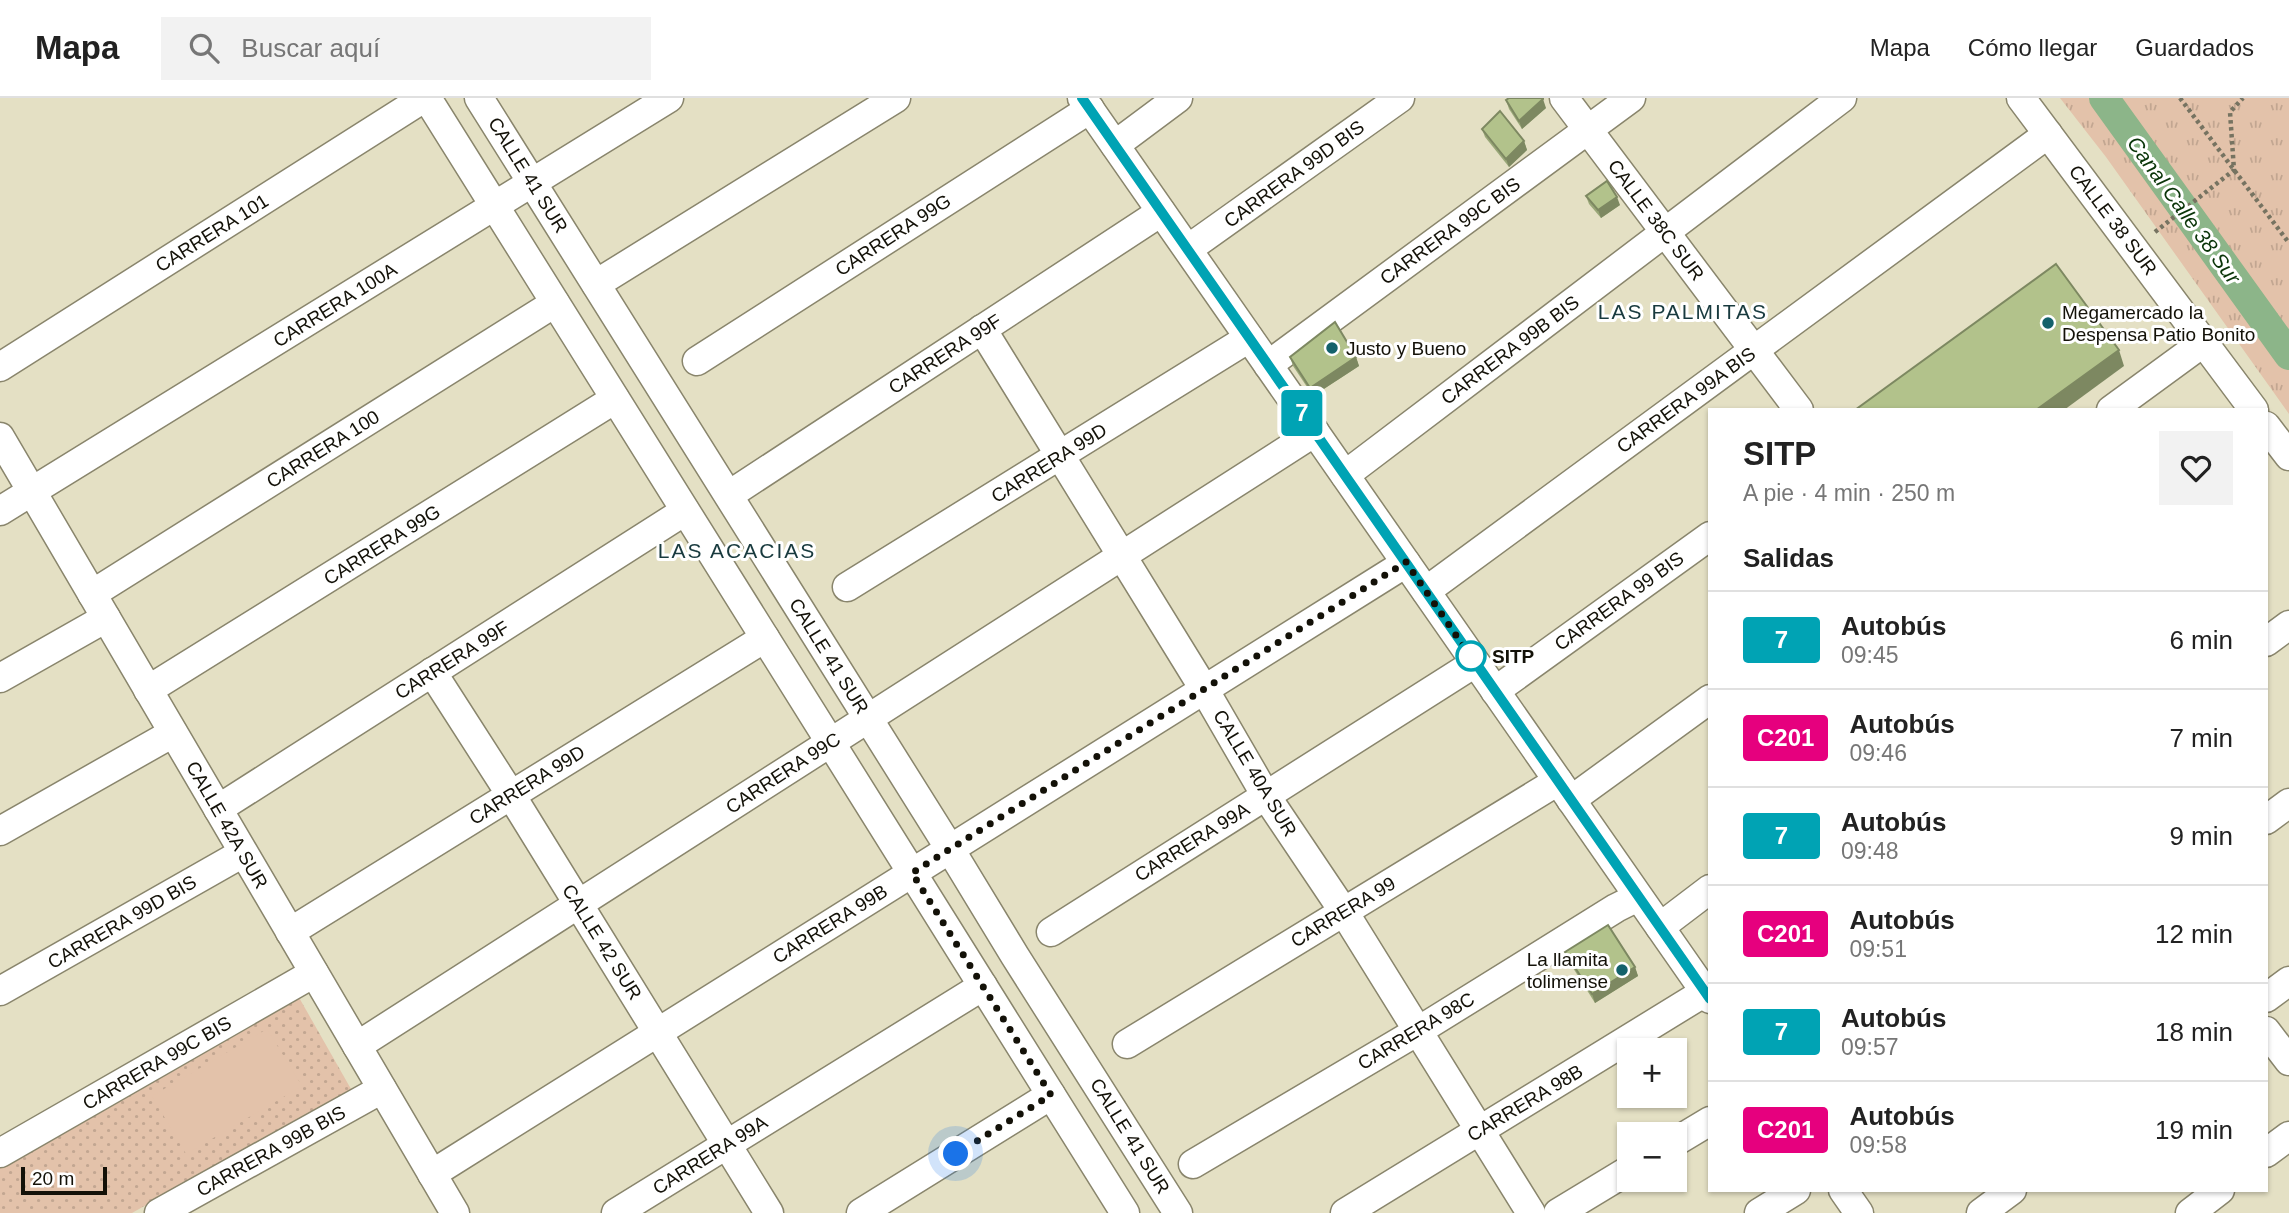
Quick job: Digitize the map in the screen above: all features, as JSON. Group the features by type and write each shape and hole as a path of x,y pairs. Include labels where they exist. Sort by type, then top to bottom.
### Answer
{"street":[{"path":"425,98 1125,1213"},
{"name":"CARRERA 101","path":"0,367 425,98"},
{"name":"CALLE 41 SUR","path":"479,98 1178,1213"},
{"name":"CARRERA 100A","path":"0,511 669,98"},
{"path":"596,284 896,98"},
{"path":"1115,145 1178,98"},
{"name":"CARRERA 99D BIS","path":"1188,249 1400,98"},
{"name":"CALLE 38C SUR","path":"1564,98 1798,408"},
{"name":"CARRERA 99C BIS","path":"1268,365 1631,98"},
{"name":"CARRERA 99B BIS","path":"1345,475 1842,98"},
{"name":"CALLE 38 SUR","path":"2021,98 2253,408"},
{"path":"1086,103 1707,995"},
{"name":"CARRERA 99G","path":"697,361 1086,103"},
{"name":"CARRERA 99A BIS","path":"1426,591 2048,134"},
{"name":"CARRERA 99F","path":"729,495 1161,212"},
{"name":"CARRERA 100","path":"92,594 555,303"},
{"name":"CALLE 40A SUR","path":"982,329 1204,689 1266,796 1344,912 1531,1213"},
{"name":"CARRERA 99D","path":"847,587 1250,338"},
{"path":"2113,408 2204,342"},
{"name":"CARRERA 99G","path":"148,690 615,399"},
{"path":"2268,430 2281,459"},
{"name":"CARRERA 99C","path":"357,1046 1315,432"},
{"name":"CALLE 42A SUR","path":"0,437 432,1174 447,1210"},
{"name":"CARRERA 99F","path":"218,809 685,511"},
{"name":"CARRERA 99 BIS","path":"1495,691 1708,537"},
{"name":"CARRERA 99B","path":"432,1174 1406,562"},
{"path":"0,678 106,618"},
{"path":"2268,641 2289,625"},
{"name":"CARRERA 99D","path":"290,932 765,638"},
{"name":"CARRERA 99A","path":"1051,932 1475,663"},
{"name":"CALLE 42 SUR","path":"432,672 579,904 769,1213"},
{"name":"CARRERA 99","path":"1128,1044 1344,912 1564,790 1708,700"},
{"path":"0,831 173,733"},
{"path":"2268,819 2289,803"},
{"name":"CARRERA 99D BIS","path":"0,991 243,853"},
{"path":"1660,927 1708,891"},
{"name":"CARRERA 98C","path":"1193,1164 1638,897"},
{"name":"CARRERA 99C BIS","path":"0,1153 314,973"},
{"path":"2268,997 2289,981"},
{"name":"CARRERA 99A","path":"616,1213 983,986"},
{"name":"CARRERA 98B","path":"1345,1213 1707,995"},
{"path":"2268,1034 2289,1061"},
{"name":"CARRERA 99B BIS","path":"159,1213 382,1089"},
{"path":"861,1213 1051,1095"},
{"path":"1687,1135 1708,1122"},
{"path":"2268,1152 2289,1136"},
{"path":"1558,1213 1617,1177"},
{"path":"1759,1213 1793,1192"},
{"path":"1844,1192 1859,1213"},
{"path":"1981,1213 2009,1192"},
{"path":"2190,1213 2217,1192"}],"path":[{"path":"2180,98 2289,243"},
{"path":"2234,170 2230,112 2243,98"},
{"path":"2155,232 2234,170"}],"green space":[{"path":"2060,98 2289,98 2289,414 2106,157"},
{"path":"297,994 351,1089 132,1213 0,1213 0,1163"},
{"path":"267,1029 302,1086 186,1154 152,1096"}],"building":[{"path":"1543,99 1519,121 1506,100"},
{"path":"1500,111 1524,141 1506,159 1482,129"},
{"path":"1607,181 1617,197 1598,210 1586,196"},
{"name":"Megamercado la Despensa Patio Bonito","path":"2056,264 2119,350 2039,408 1858,408"},
{"name":"Justo y Bueno","path":"1335,322 1356,357 1310,388 1290,357"},
{"path":"1608,925 1635,967 1592,994 1565,952"}],"waterway":[{"name":"Canal Calle 38 Sur","path":"2104,98 2289,355"}],"bus line":[{"name":"7","path":"1082,98 1708,996"}],"place":[{"name":"Megamercado la Despensa Patio Bonito","path":"2048,323"},
{"name":"Justo y Bueno","path":"1332,348"},
{"name":"SITP","path":"1471,656"},
{"name":"La llamita tolimense","path":"1622,970"}],"district":[{"name":"LAS PALMITAS","path":"1683,311"},
{"name":"LAS ACACIAS","path":"737,550"}],"route":[{"path":"956,1154 1051,1095 912,873 1406,562 1475,663 1471,656"}]}
